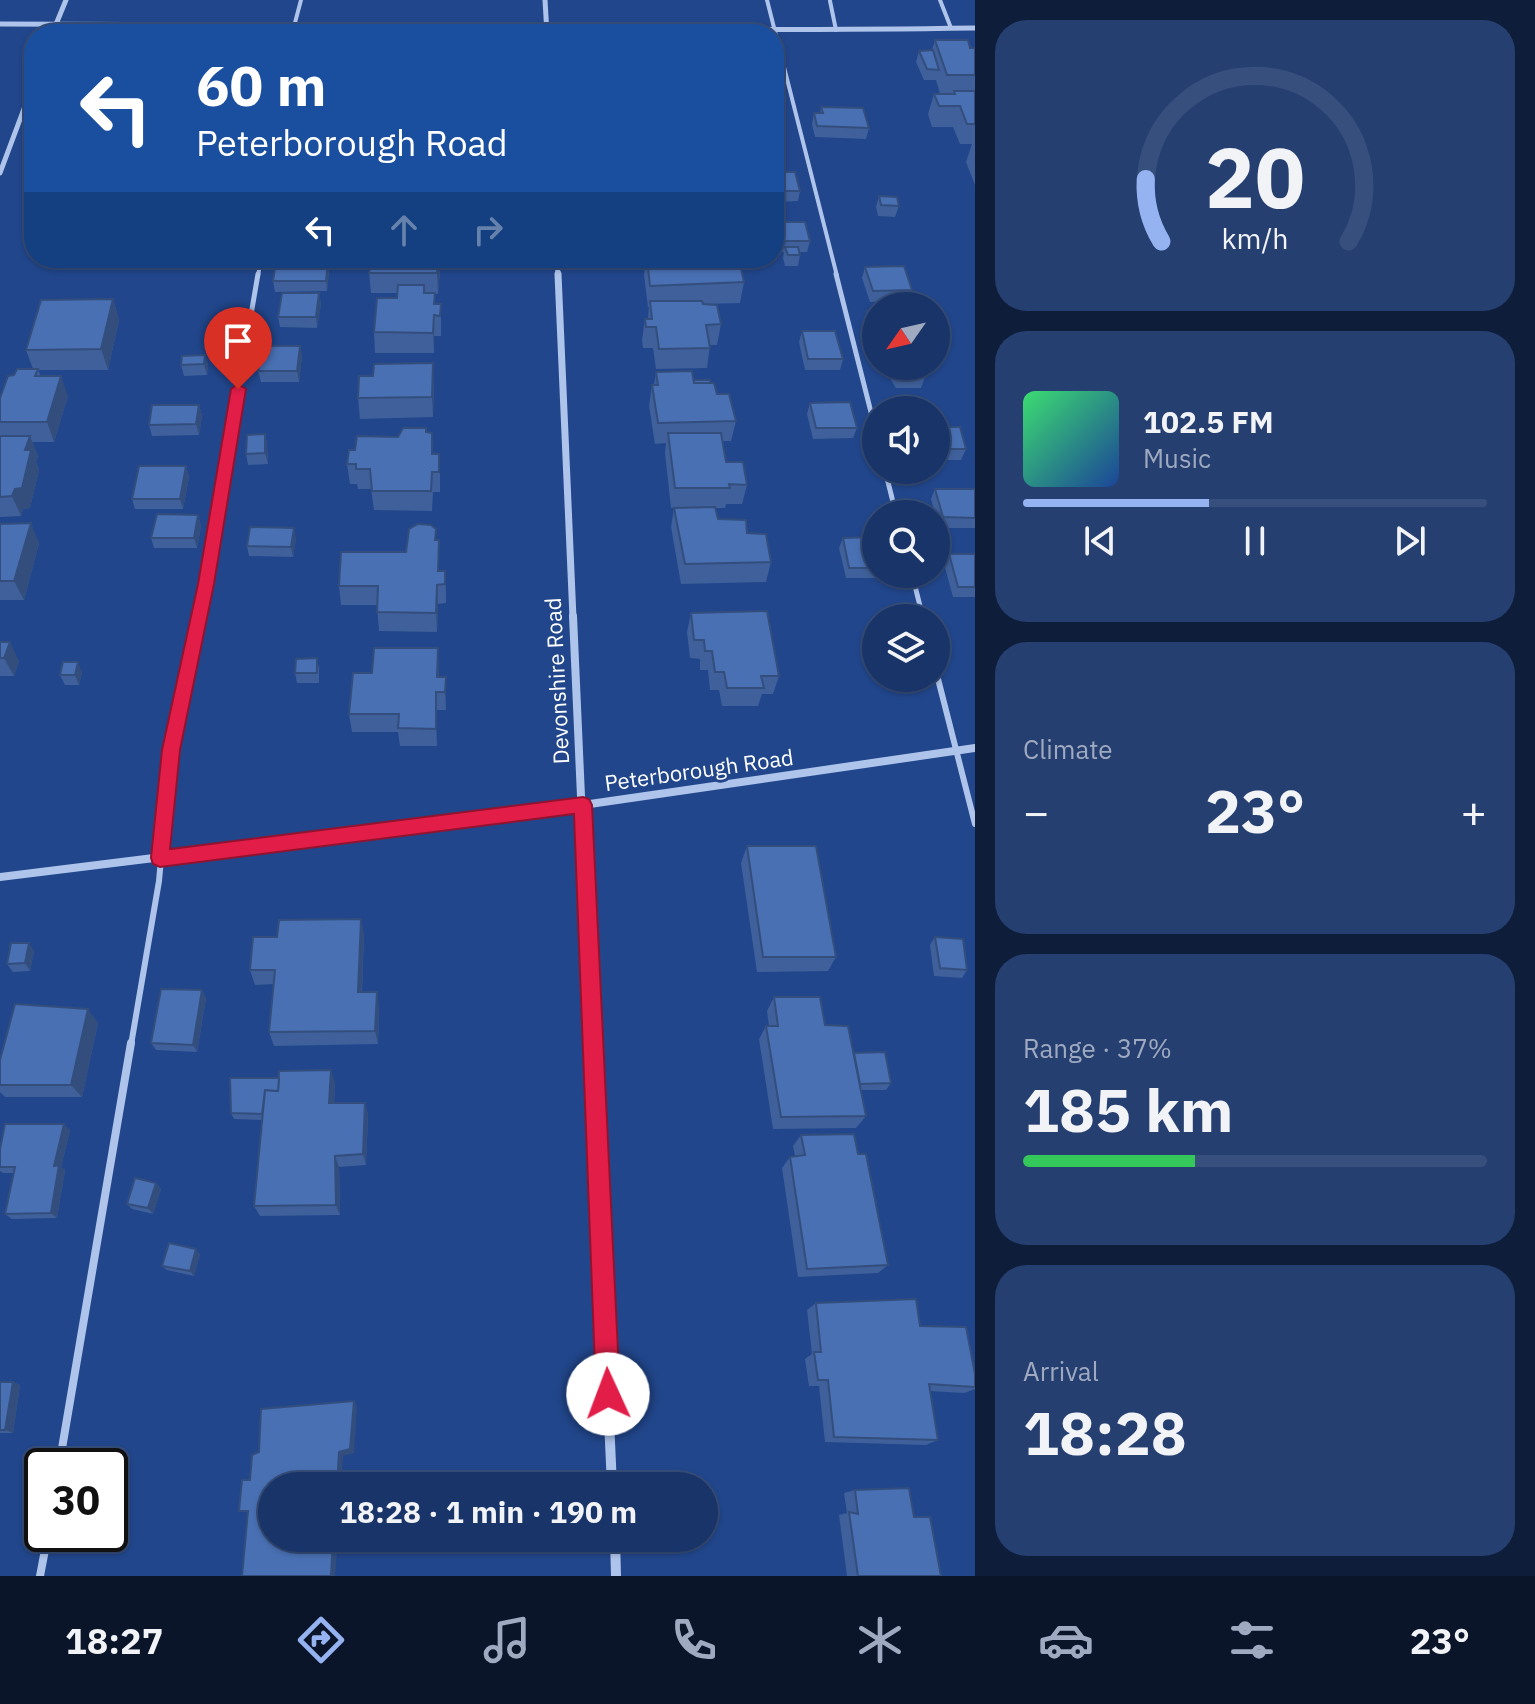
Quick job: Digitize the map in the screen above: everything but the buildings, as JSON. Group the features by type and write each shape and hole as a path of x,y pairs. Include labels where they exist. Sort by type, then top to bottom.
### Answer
{"street":[{"path":"56,24 66,0"},
{"path":"545,0 546,24"},
{"path":"0,24 293,24"},
{"path":"784,31 975,28"},
{"path":"0,173 24,109"},
{"name":"Devonshire Road","path":"557,268 611,1472"},
{"name":"Peterborough Road","path":"0,877 583,805 975,748"},
{"path":"615,1552 616,1576"}],"lane":[{"path":"293,24 301,0"},
{"path":"767,0 773,24"},
{"path":"940,0 951,28"},
{"path":"830,1 836,30"},
{"path":"784,67 867,396"},
{"path":"62,1448 159,881 171,750 206,584 259,268"},
{"path":"941,692 975,824"},
{"path":"40,1576 45,1552"}],"route":[{"path":"238,389 206,584 171,750 160,858 583,805 608,1394"}]}
